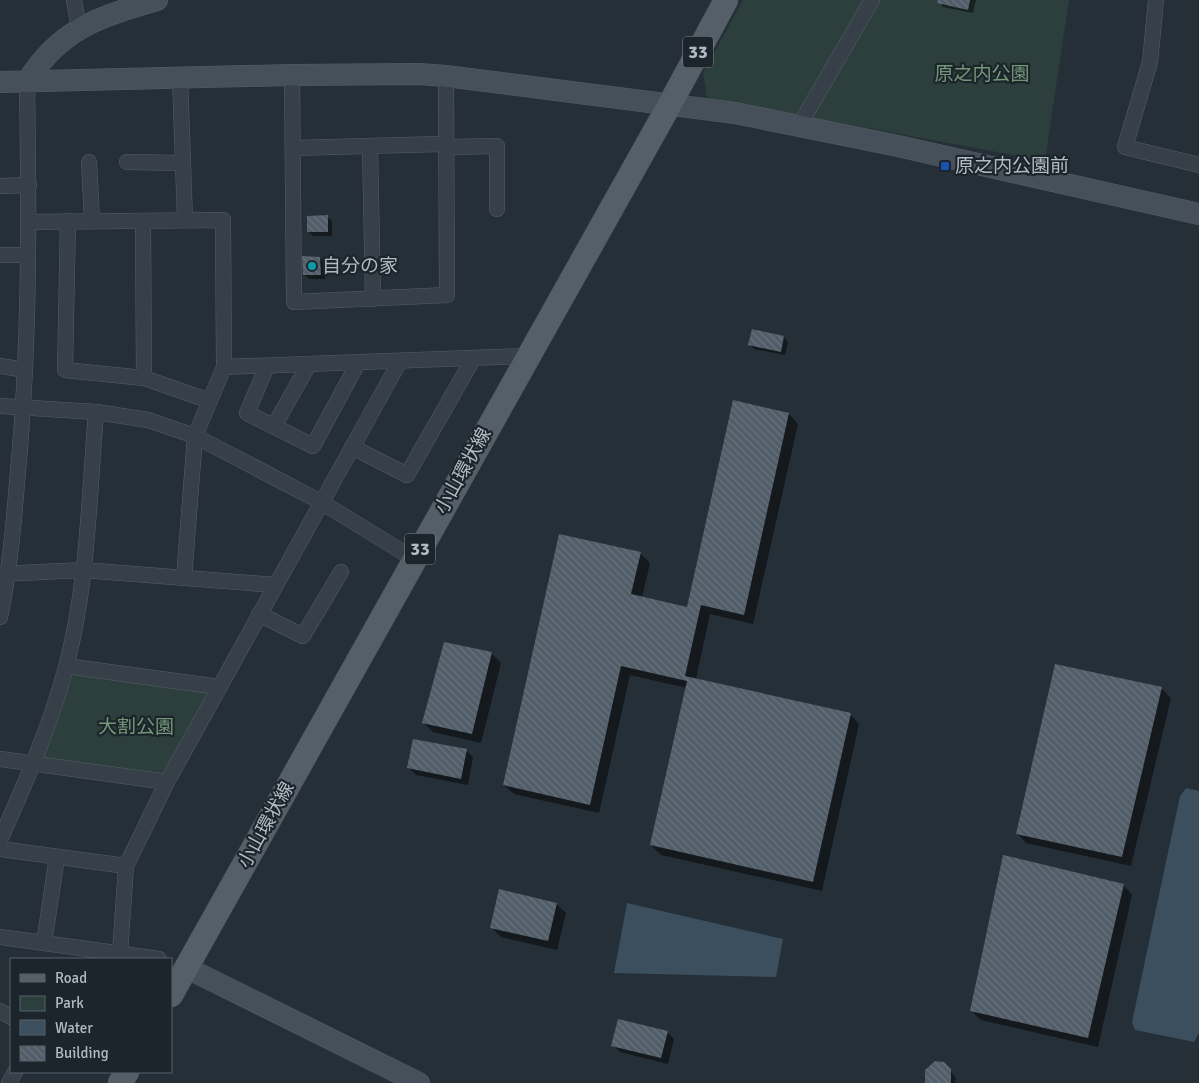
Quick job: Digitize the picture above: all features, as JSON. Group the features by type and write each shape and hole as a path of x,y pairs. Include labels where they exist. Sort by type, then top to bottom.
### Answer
{"main road":[{"name":"小山環状線","path":"172,991 179,966 414,559 670,104 726,0"}],"street":[{"path":"74,0 78,29"},
{"path":"0,618 24,407 29,222 28,82 50,50 78,29 126,9 157,0"},
{"path":"800,126 872,0"},
{"path":"1156,0 1150,62 1125,147 1199,165"},
{"path":"0,82 292,75 419,74 446,76 670,104 800,126 1198,209"},
{"path":"292,75 294,302 447,295 446,76"},
{"path":"180,78 185,220"},
{"path":"293,148 440,144 447,147 498,146 497,209"},
{"path":"370,146 373,298"},
{"path":"89,162 92,221"},
{"path":"127,162 183,163"},
{"path":"0,186 28,186"},
{"path":"143,220 144,378"},
{"path":"29,222 223,220 224,367 195,436 184,578"},
{"path":"68,222 65,370 144,378 210,401"},
{"path":"0,254 28,255"},
{"path":"224,367 527,356"},
{"path":"352,447 406,475 473,359"},
{"path":"120,953 126,866 167,782 400,361"},
{"path":"267,366 247,413 313,446 358,363"},
{"path":"274,426 309,364"},
{"path":"0,366 25,370"},
{"path":"0,406 96,412 148,420 195,436 321,502 414,559"},
{"path":"0,840 34,763 66,666 83,570 96,412"},
{"path":"5,574 83,570 275,585"},
{"path":"259,614 303,636 341,572"},
{"path":"66,666 219,687"},
{"path":"0,759 167,782"},
{"path":"0,849 126,866"},
{"path":"44,943 57,856"},
{"path":"0,937 44,943 80,954 120,953 152,958"},
{"path":"179,966 419,1083"}],"green space":[{"name":"原之内公園","path":"743,0 1069,0 1045,161 707,98 703,73"},
{"name":"大割公園","path":"69,671 214,690 166,779 38,761"}],"water":[{"path":"1186,788 1199,791 1199,1033 1194,1042 1135,1030 1132,1022 1180,796"},
{"path":"627,903 783,939 776,977 614,973"}],"building":[{"path":"938,0 970,0 968,10 937,3"},
{"path":"328,215 328,232 307,232 307,216"},
{"name":"自分の家","path":"302,256 320,257 321,275 303,275"},
{"path":"752,329 784,336 781,352 748,345"},
{"path":"733,400 789,413 744,615 701,605 685,676 851,713 813,882 650,845 687,681 621,666 590,805 503,785 559,534 641,552 631,594 687,607"},
{"path":"444,642 492,652 472,734 422,723"},
{"path":"1055,664 1162,687 1122,857 1016,834"},
{"path":"413,739 467,749 461,779 407,768"},
{"path":"1003,855 1124,884 1088,1038 970,1011"},
{"path":"499,889 557,903 548,941 490,928"},
{"path":"618,1019 668,1031 661,1058 611,1046"},
{"path":"935,1061 944,1062 951,1069 951,1083 925,1083 925,1070"}],"place":[{"name":"原之内公園前","path":"945,166"},
{"name":"自分の家","path":"312,266"}]}
